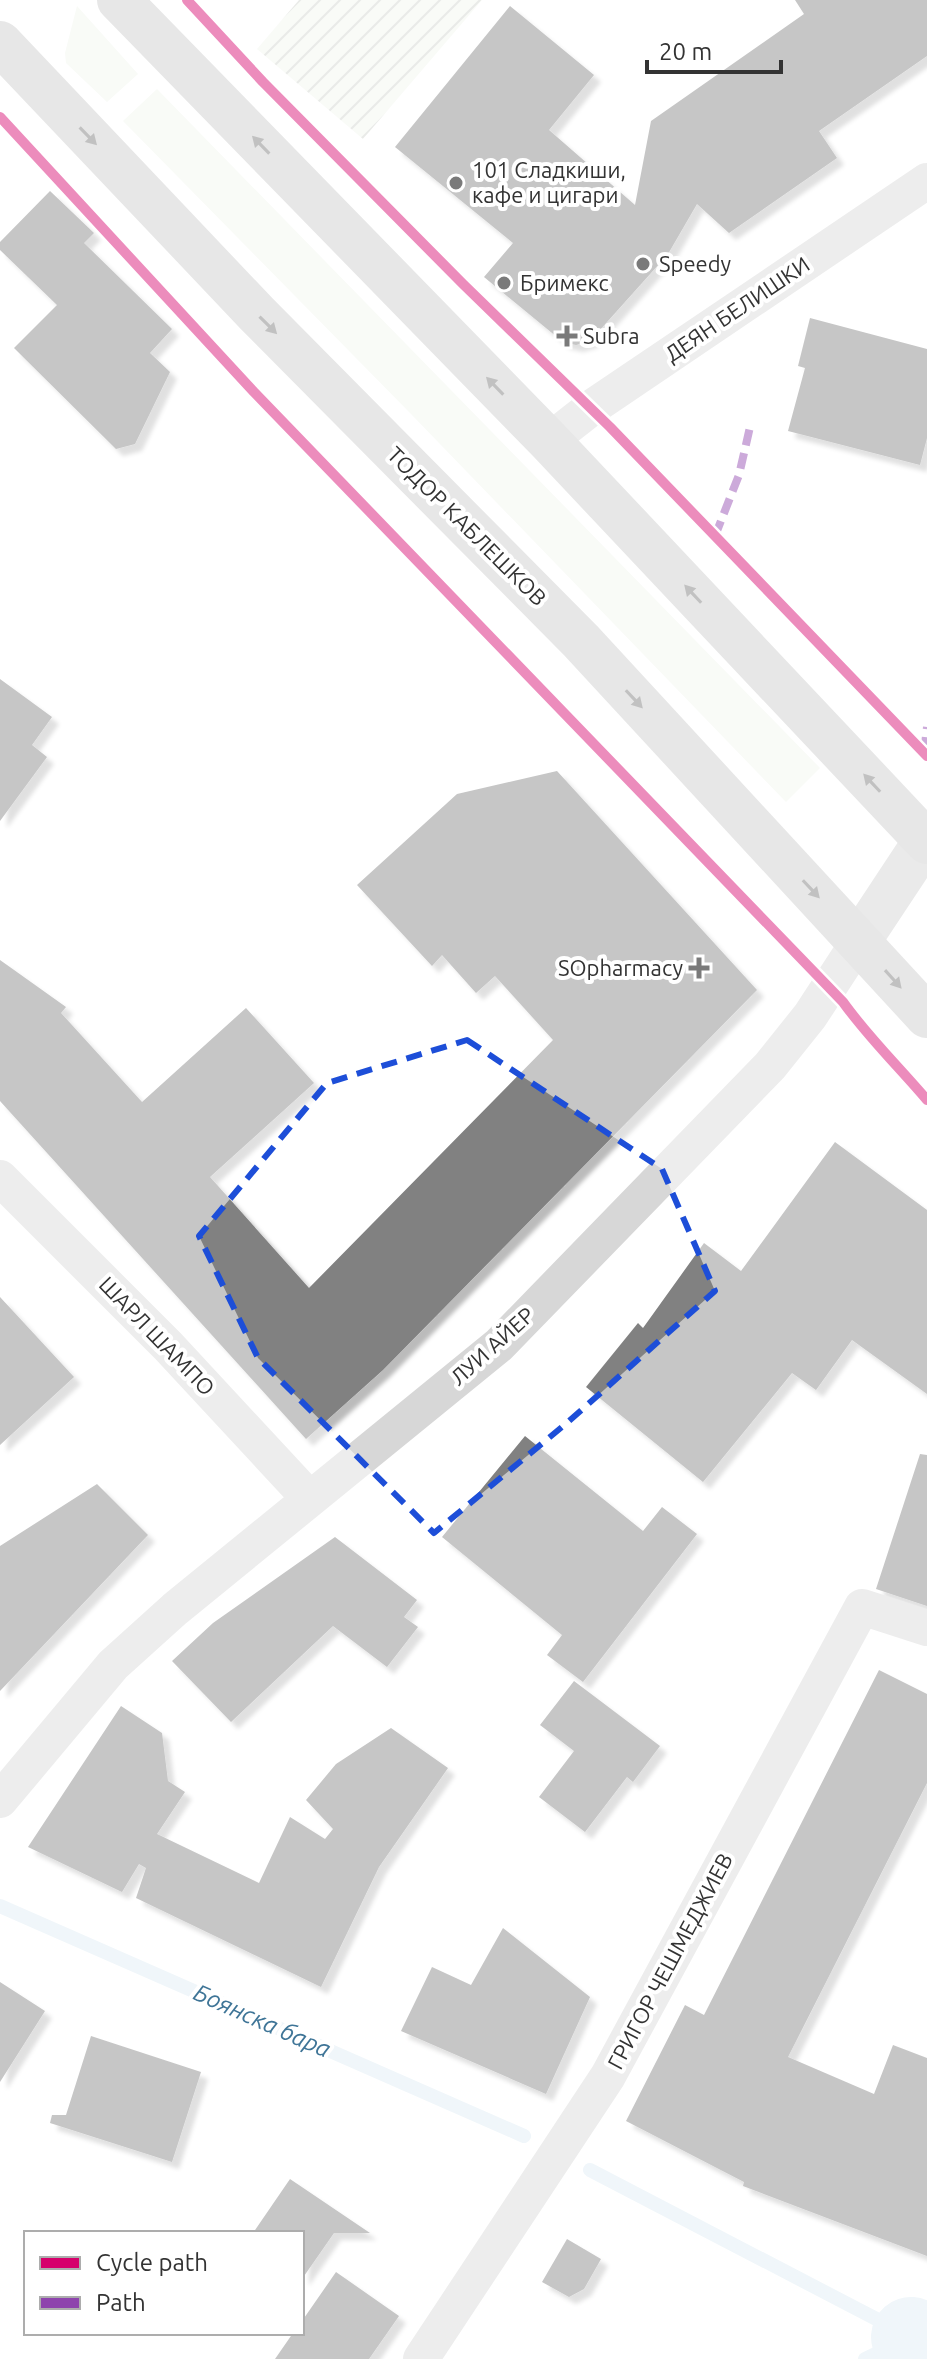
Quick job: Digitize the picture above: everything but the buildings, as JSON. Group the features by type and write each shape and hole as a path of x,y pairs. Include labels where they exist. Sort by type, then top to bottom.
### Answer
{"main road":[{"path":"119,0 549,441 926,840"},
{"name":"ТОДОР КАБЛЕШКОВ","path":"0,43 257,314 581,641 927,1016"},
{"name":"ЛУИ АЙЕР","path":"859,941 926,840"}],"street":[{"name":"ДЕЯН БЕЛИШКИ","path":"549,441 616,391 927,181"},
{"name":"ЛУИ АЙЕР","path":"0,1800 113,1665 175,1609 499,1345 770,1066 810,1016 859,941"},
{"name":"ШАРЛ ШАМПО","path":"0,1178 168,1346 309,1498"},
{"name":"ГРИГОР ЧЕШМЕДЖИЕВ","path":"421,2359 608,2076 862,1607 927,1628"}],"highlighted area":[{"path":"467,1040 662,1169 715,1291 568,1422 434,1533 258,1358 199,1236 327,1083"}],"shaded area":[{"path":"299,0 482,0 363,139 257,49"},
{"path":"77,6 138,74 107,102 66,63 65,53"},
{"path":"157,89 820,768 786,802 123,121"}],"waterway":[{"name":"Боянска бара","path":"0,1906 524,2136"},
{"name":"Боянска бара","path":"590,2170 911,2337"},
{"path":"865,2359 911,2337"},
{"path":"911,2337 927,2345"}],"marked path":[{"path":"715,536 739,475 750,427"},
{"path":"924,753 927,727"}],"cycle path":[{"path":"187,0 263,82 463,284 610,427 927,756"},
{"path":"0,117 254,392 843,1002 927,1100"}],"place":[{"name":"101 Сладкиши, кафе и цигари","path":"456,183"},
{"name":"Speedy","path":"643,264"},
{"name":"Бримекс","path":"504,283"},
{"name":"Subra","path":"567,336"},
{"name":"SOpharmacy","path":"699,968"}]}
